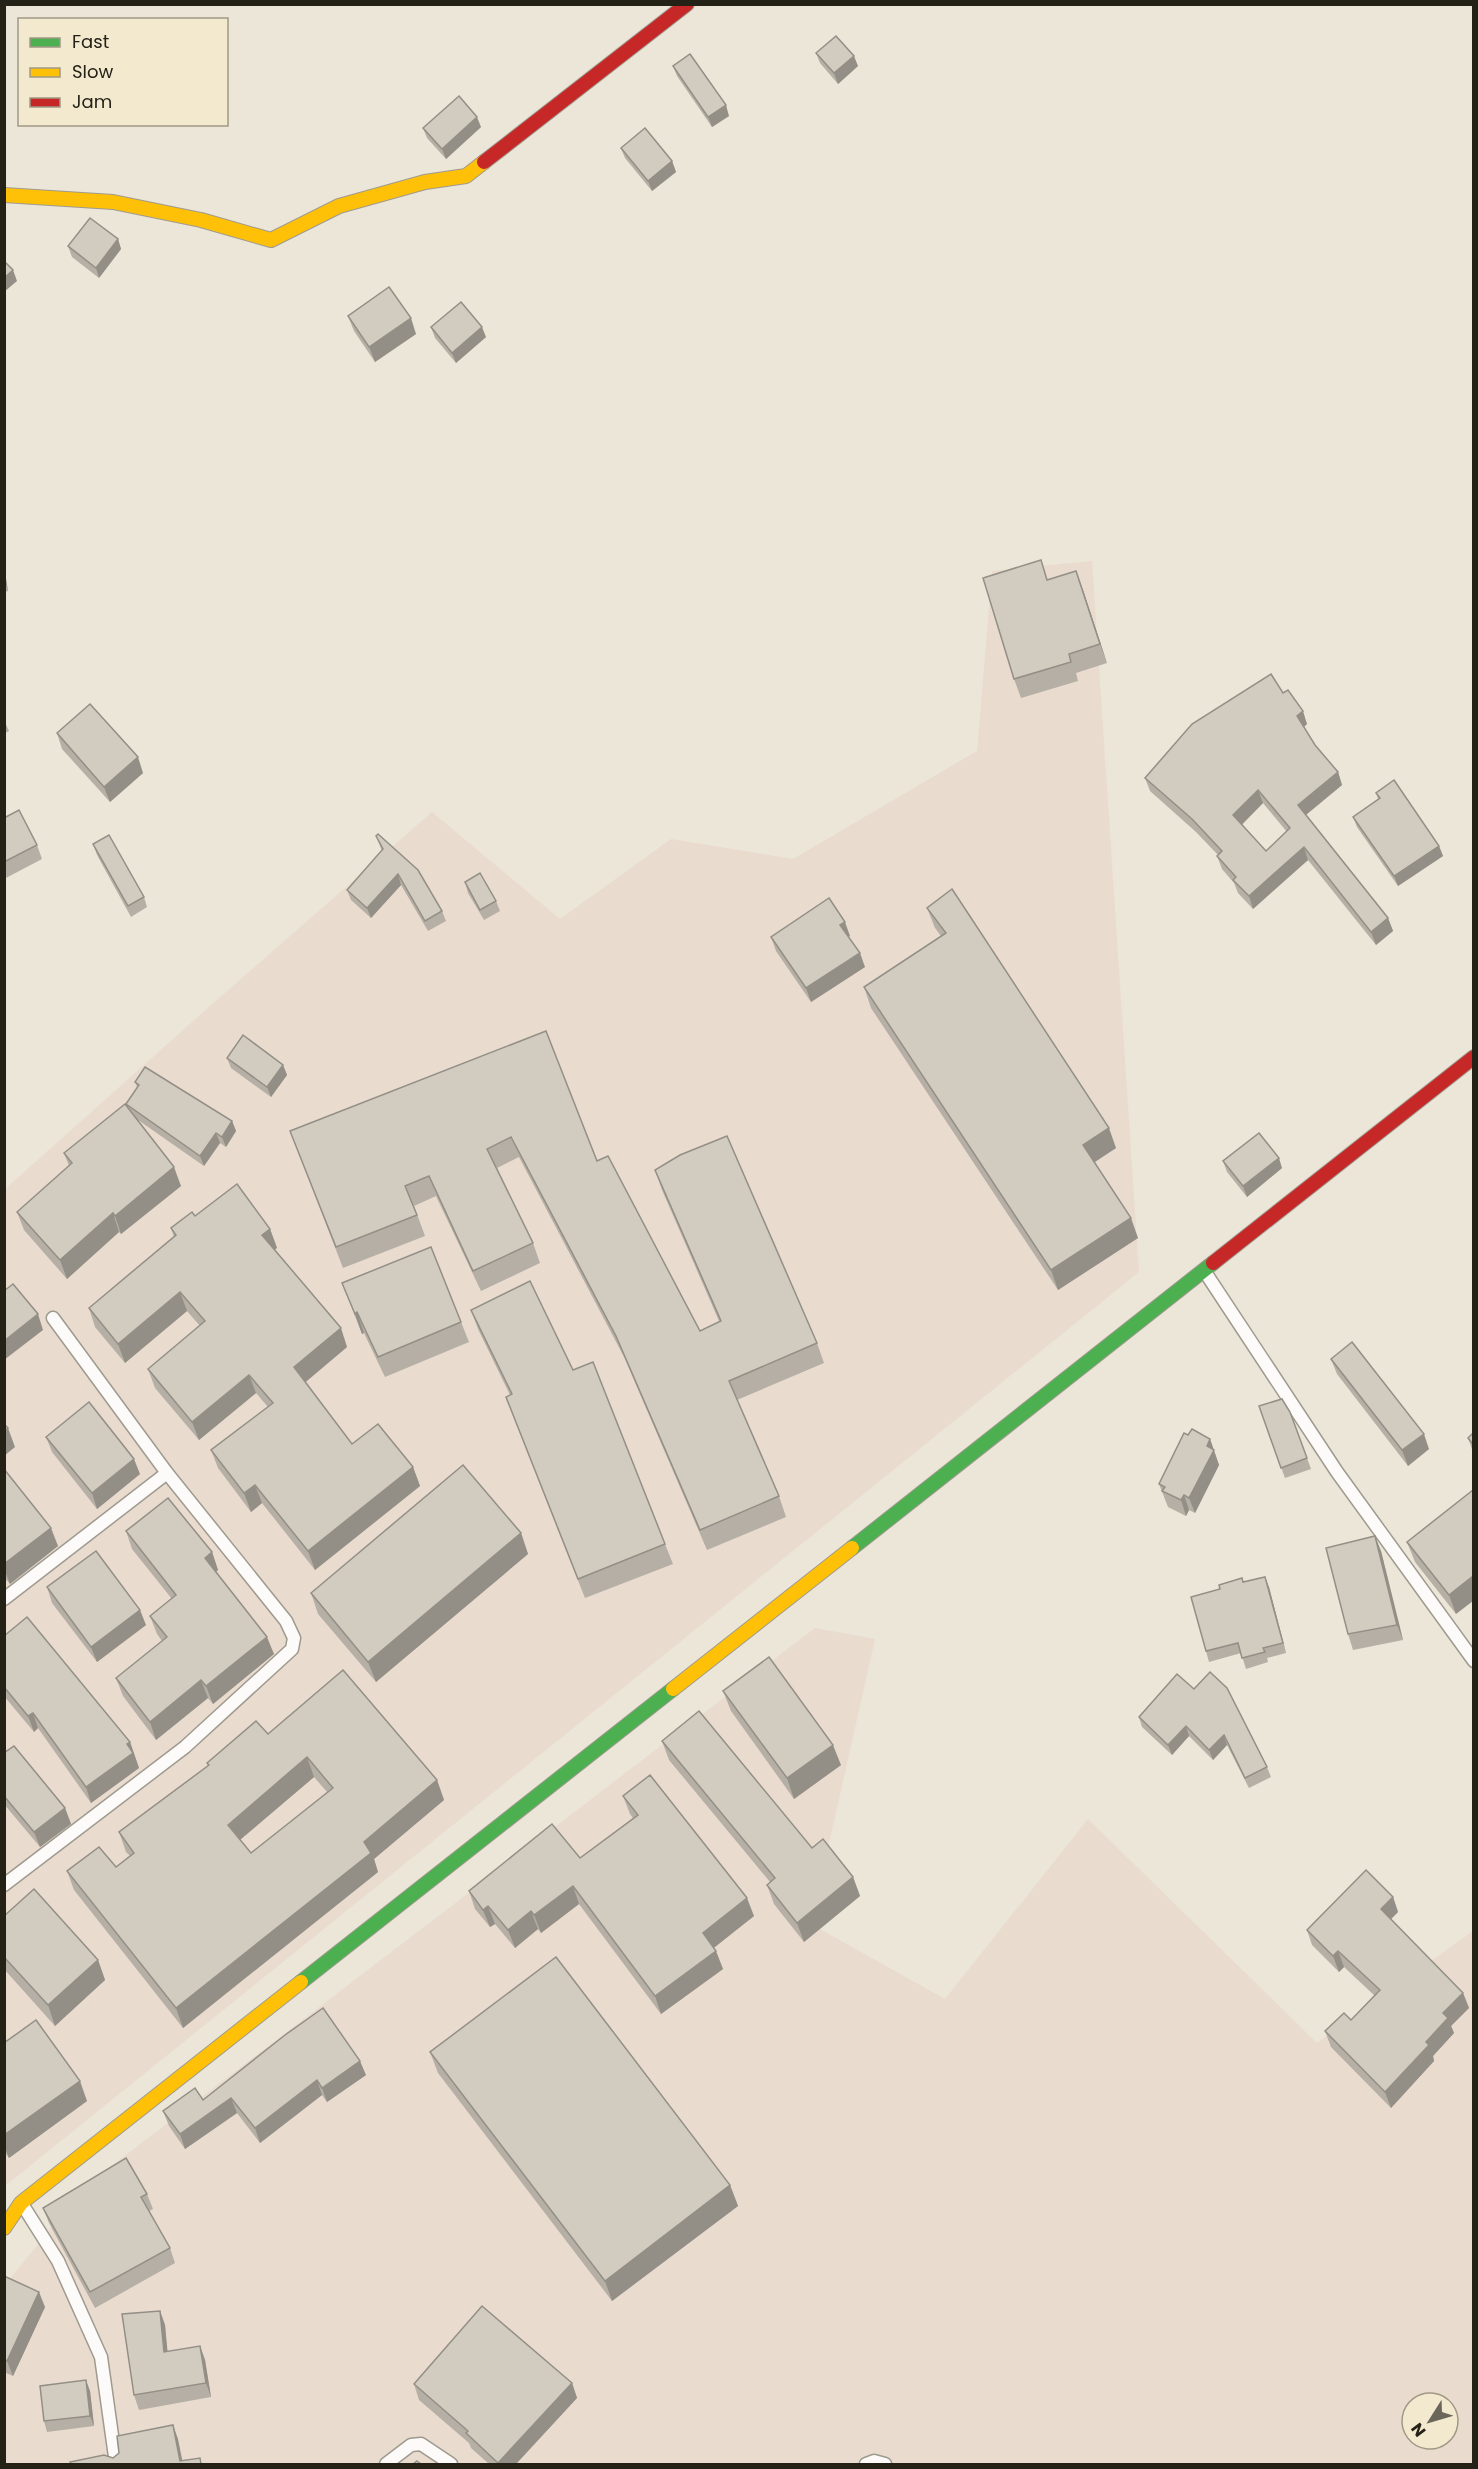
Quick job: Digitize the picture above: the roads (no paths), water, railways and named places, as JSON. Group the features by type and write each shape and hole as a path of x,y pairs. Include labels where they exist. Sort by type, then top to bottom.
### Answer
{"street":[{"path":"4,195 113,202 201,220 271,240 339,206 425,182 466,176 687,4"},
{"path":"4,2228 21,2203 1473,1057"}],"lane":[{"path":"1204,1270 1336,1472 1473,1661"},
{"path":"4,1886 185,1747 292,1649 294,1638 285,1621 168,1473 53,1318"},
{"path":"4,1599 168,1473"},
{"path":"21,2203 58,2260 101,2357 116,2464"},
{"path":"386,2464 411,2445 421,2444 451,2464"},
{"path":"866,2464 873,2461 885,2464"}]}
